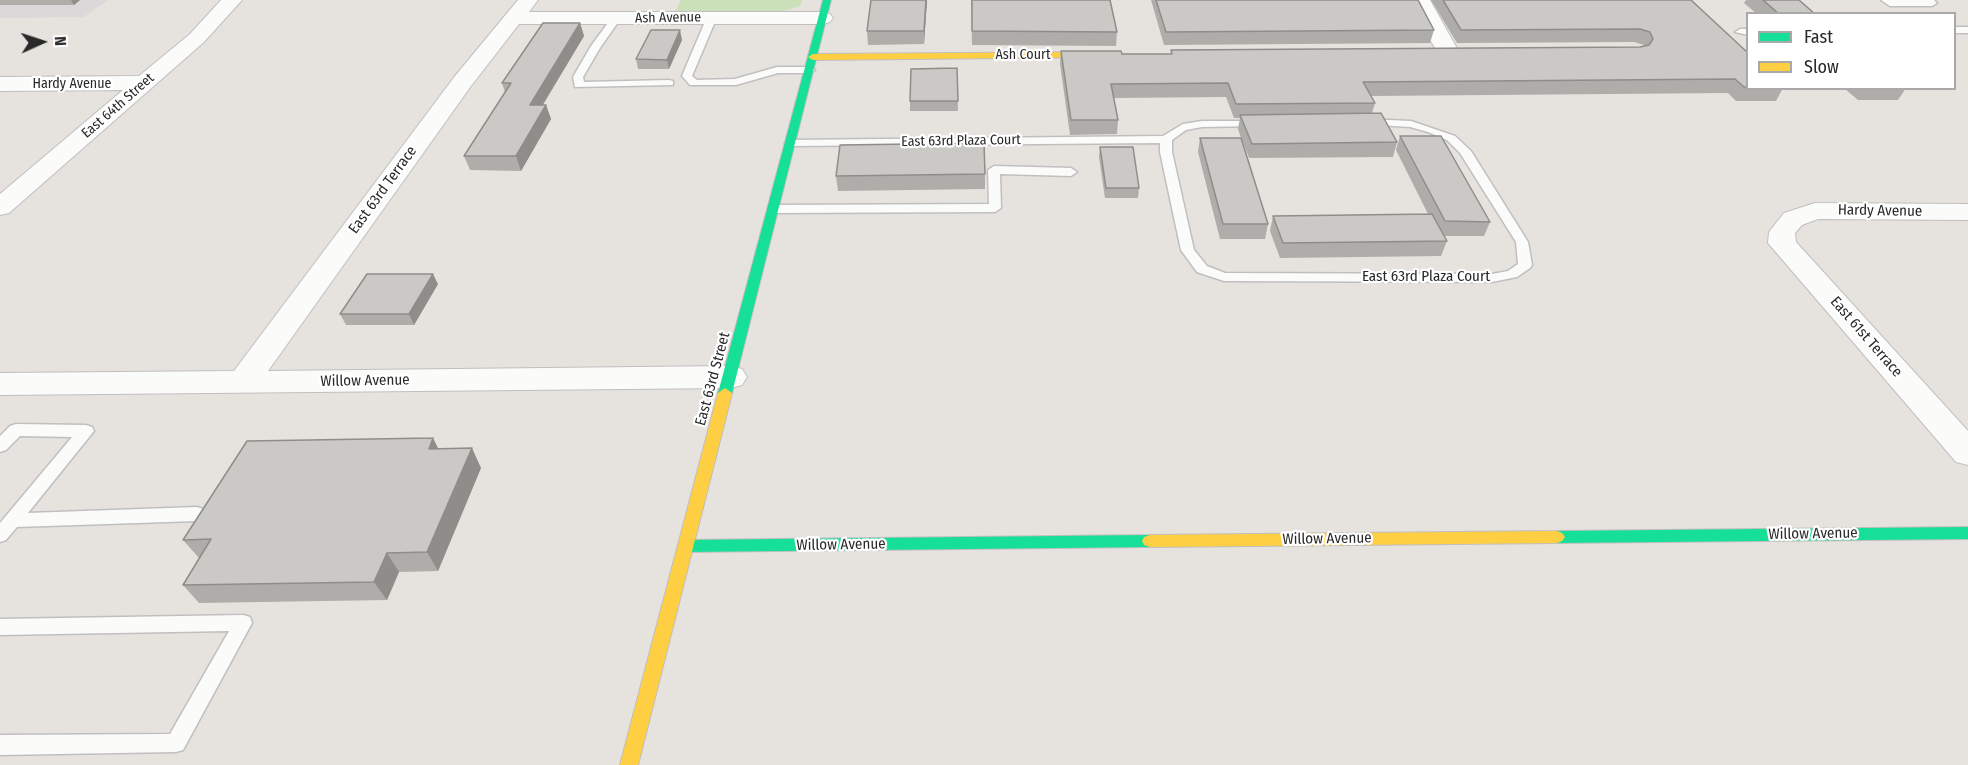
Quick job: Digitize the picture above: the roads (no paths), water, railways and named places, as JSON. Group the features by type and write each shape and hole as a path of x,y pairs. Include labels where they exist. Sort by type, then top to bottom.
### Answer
{"street":[{"name":"East 64th Street","path":"0,207 197,38 232,0"},
{"path":"1420,0 1445,52"},
{"name":"Ash Avenue","path":"520,9 616,18 712,17 825,9"},
{"name":"East 63rd Terrace","path":"242,383 463,81 520,9"},
{"name":"East 63rd Street","path":"629,765 825,9"},
{"name":"Ash Court","path":"811,64 1124,55"},
{"name":"Hardy Avenue","path":"0,84 144,83"},
{"name":"Hardy Avenue","path":"1793,219 1815,212 1835,210 1968,212"},
{"name":"East 61st Terrace","path":"1793,219 1782,232 1782,243 1968,453"},
{"name":"Willow Avenue","path":"0,384 731,377"},
{"name":"Willow Avenue","path":"686,546 1968,533"}],"lane":[{"path":"1886,0 1890,3 1932,3 1927,0"},
{"path":"712,17 687,76 694,83 736,82 777,70 811,64"},
{"path":"616,18 578,77 579,85 669,83"},
{"name":"East 63rd Plaza Court","path":"791,143 1166,139 1184,127 1202,124 1273,123"},
{"name":"East 63rd Plaza Court","path":"1166,139 1166,152 1188,250 1202,269 1224,277 1492,278 1512,274 1525,265 1522,242 1465,151 1451,138 1411,124 1354,123"},
{"path":"774,209 995,208 994,170 1071,172"},
{"path":"0,446 16,430 86,430 0,535"},
{"path":"12,520 197,514"},
{"path":"0,627 243,623 176,743 0,745"}]}
